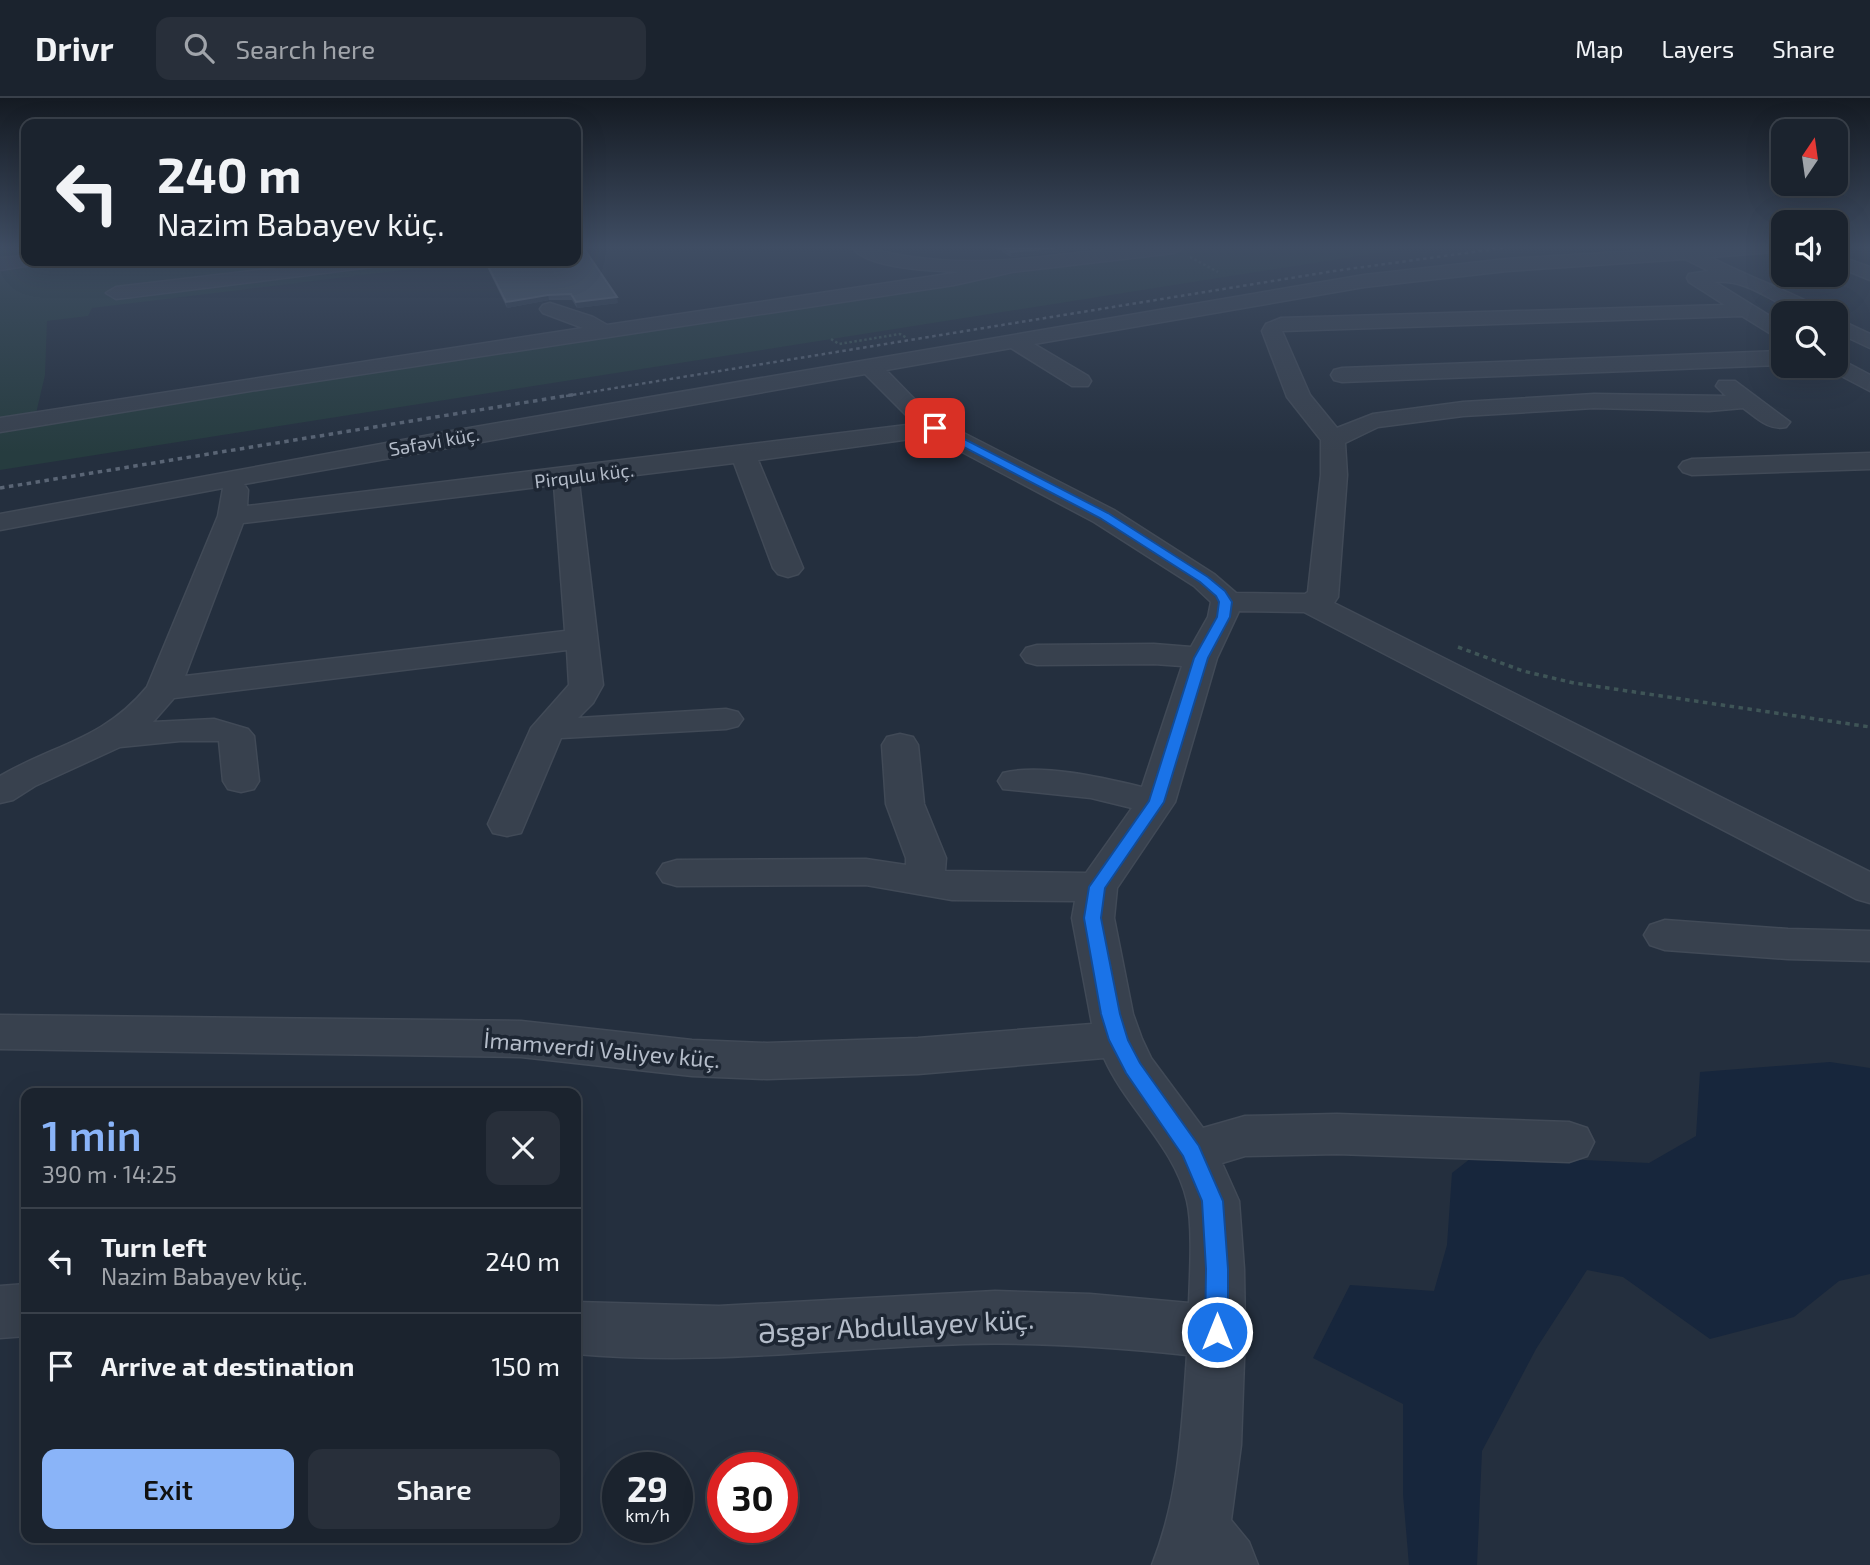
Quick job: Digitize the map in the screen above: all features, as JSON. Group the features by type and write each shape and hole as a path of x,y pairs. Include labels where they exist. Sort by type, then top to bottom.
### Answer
{"street":[{"path":"572,316 603,331"},
{"path":"0,401 11,408 7,424 250,384 700,316"},
{"name":"Səfəvi küç.","path":"0,522 1152,316"},
{"path":"1271,316 1281,324"},
{"path":"1226,602 1310,603 1323,597 1334,475 1333,439 1299,397 1273,328 1281,324 1545,316"},
{"path":"1628,316 1778,422"},
{"path":"1756,316 1771,326"},
{"path":"1368,322 1386,338"},
{"path":"1848,330 1870,342"},
{"path":"1012,340 1080,381"},
{"path":"1404,355 1463,410"},
{"path":"1342,375 1771,358"},
{"path":"869,365 916,414 935,428 1104,516 1204,580 1221,593 1226,602 1223,617 1201,658 1156,802 1097,887 1093,918 1111,1014 1119,1040 1132,1068 1192,1152 1213,1201 1217,1332 1202,1553"},
{"path":"1848,371 1870,384"},
{"path":"1333,439 1373,421 1463,410 1594,401 1709,404 1748,401"},
{"name":"Pirqulu küç.","path":"232,516 566,477 891,436 935,428"},
{"path":"744,454 788,568"},
{"path":"1692,467 1870,461"},
{"path":"508,824 548,728 581,696 586,685 566,477"},
{"path":"0,792 49,764 93,750 117,737 154,702 163,689 232,516 236,478"},
{"path":"1310,603 1870,889"},
{"path":"163,689 583,638"},
{"path":"1037,655 1154,654 1201,658"},
{"path":"548,728 726,719"},
{"path":"117,737 230,730 236,736 241,781"},
{"path":"900,745 905,804 926,858 924,881"},
{"path":"0,761 49,764"},
{"path":"1016,781 1091,788 1156,802"},
{"path":"677,873 866,872 973,887 1097,887"},
{"path":"1665,935 1788,944 1870,946"},
{"name":"İmamverdi Vəliyev küç.","path":"0,1032 521,1039 571,1042 716,1060 895,1059 1119,1040"},
{"path":"1192,1152 1245,1136 1337,1134 1569,1142"},
{"path":"0,1312 21,1310"},
{"name":"Əsgər Abdullayev küç.","path":"581,1328 634,1332 738,1332 962,1318 1044,1317 1143,1323 1217,1332"}],"path":[{"path":"1448,643 1523,671 1574,683 1870,727"}],"green space":[{"path":"0,316 84,316 47,321 45,375 35,418 724,316 974,316 0,470"}],"water":[{"path":"1830,1062 1870,1068 1870,1274 1839,1281 1794,1317 1710,1339 1623,1277 1587,1270 1536,1349 1482,1451 1477,1565 1409,1565 1403,1494 1403,1404 1313,1358 1350,1285 1434,1291 1447,1245 1452,1173 1475,1155 1649,1163 1696,1136 1700,1072"}],"railway":[{"path":"566,396 1055,316"},
{"path":"0,488 577,394"}],"route":[{"path":"935,428 1104,516 1204,580 1221,593 1226,602 1223,617 1201,658 1156,802 1106,871 1097,887 1093,904 1093,918 1111,1014 1119,1040 1132,1068 1192,1152 1213,1201 1217,1332"}]}
